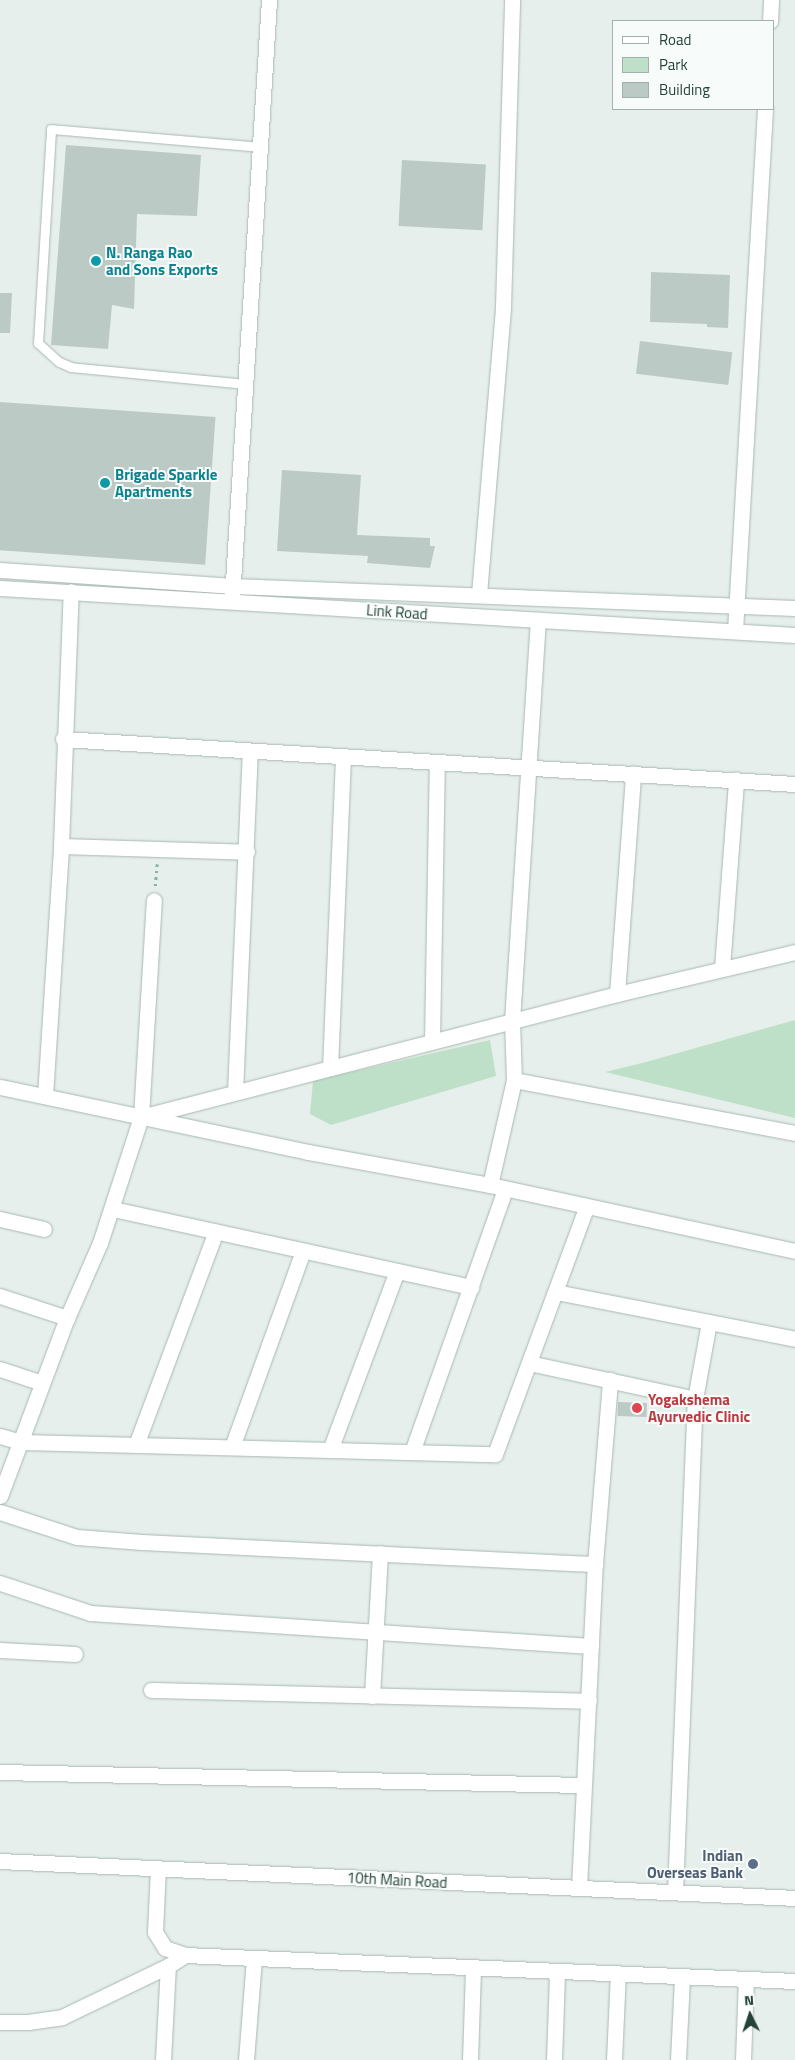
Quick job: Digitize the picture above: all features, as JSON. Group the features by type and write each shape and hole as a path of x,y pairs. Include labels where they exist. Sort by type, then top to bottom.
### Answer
{"street":[{"path":"232,602 269,0"},
{"path":"479,594 502,308 512,0"},
{"path":"770,20 771,0"},
{"path":"735,631 765,110"},
{"path":"0,570 233,586 479,594 795,608"},
{"name":"Link Road","path":"0,588 70,590 232,602 795,635"},
{"path":"45,1096 61,846 63,739 70,590"},
{"path":"412,1452 472,1287 498,1187 514,1080 512,1021 526,768 538,620"},
{"path":"63,739 795,784"},
{"path":"235,1092 250,751"},
{"path":"330,1068 343,756"},
{"path":"432,1041 437,762"},
{"path":"617,994 633,774"},
{"path":"722,968 736,780"},
{"path":"61,846 247,852"},
{"path":"0,1496 66,1318 112,1209 141,1117 154,900"},
{"path":"141,1117 617,994 795,952"},
{"path":"514,1080 795,1133"},
{"path":"0,1087 308,1152 498,1187 586,1208 795,1251"},
{"path":"0,1436 21,1442 495,1454 586,1208"},
{"path":"112,1209 472,1287"},
{"path":"0,1219 44,1229"},
{"path":"136,1445 216,1232"},
{"path":"232,1447 303,1250"},
{"path":"330,1450 397,1271"},
{"path":"556,1292 795,1339"},
{"path":"0,1296 66,1318"},
{"path":"674,1892 695,1399 709,1322"},
{"path":"529,1363 695,1399"},
{"path":"0,1369 42,1383"},
{"path":"579,1888 596,1564 610,1380"},
{"path":"0,1512 76,1537 596,1564"},
{"path":"372,1696 380,1553"},
{"path":"0,1583 90,1613 591,1646"},
{"path":"0,1650 75,1654"},
{"path":"151,1690 589,1701"},
{"path":"0,1772 584,1785"},
{"name":"10th Main Road","path":"0,1861 795,1898"},
{"path":"158,1868 156,1932 165,1948 185,1955 473,1969 795,1981"},
{"path":"0,2022 28,2022 62,2017 168,1966 185,1955"},
{"path":"246,2060 254,1958"},
{"path":"163,2060 168,1966"},
{"path":"470,2060 473,1969"},
{"path":"554,2060 557,1972"},
{"path":"614,2060 618,1973"},
{"path":"678,2060 682,1977"},
{"path":"743,2060 746,1979"}],"lane":[{"path":"246,384 71,368 59,362 38,343 51,129 260,147"}],"path":[{"path":"154,900 158,849"}],"green space":[{"path":"795,1020 795,1118 605,1072 646,1062"},
{"path":"490,1040 496,1076 331,1125 310,1114 313,1081"}],"building":[{"name":"N. Ranga Rao and Sons Exports","path":"66,145 201,155 197,216 137,214 134,309 112,305 108,349 51,345"},
{"path":"402,160 486,164 482,230 399,226"},
{"path":"651,272 730,275 728,328 707,327 707,324 650,322"},
{"path":"0,293 12,293 10,333 0,333"},
{"path":"640,341 732,352 728,385 636,374"},
{"name":"Brigade Sparkle Apartments","path":"0,402 215,417 205,565 0,550"},
{"path":"282,470 361,475 357,535 430,538 430,546 435,546 430,568 367,563 368,556 277,551"},
{"path":"618,1402 647,1403 646,1417 618,1416"}],"place":[{"name":"N. Ranga Rao and Sons Exports","path":"96,261"},
{"name":"Brigade Sparkle Apartments","path":"105,483"},
{"name":"Yogakshema Ayurvedic Clinic","path":"637,1408"},
{"name":"Indian Overseas Bank","path":"753,1864"}]}
